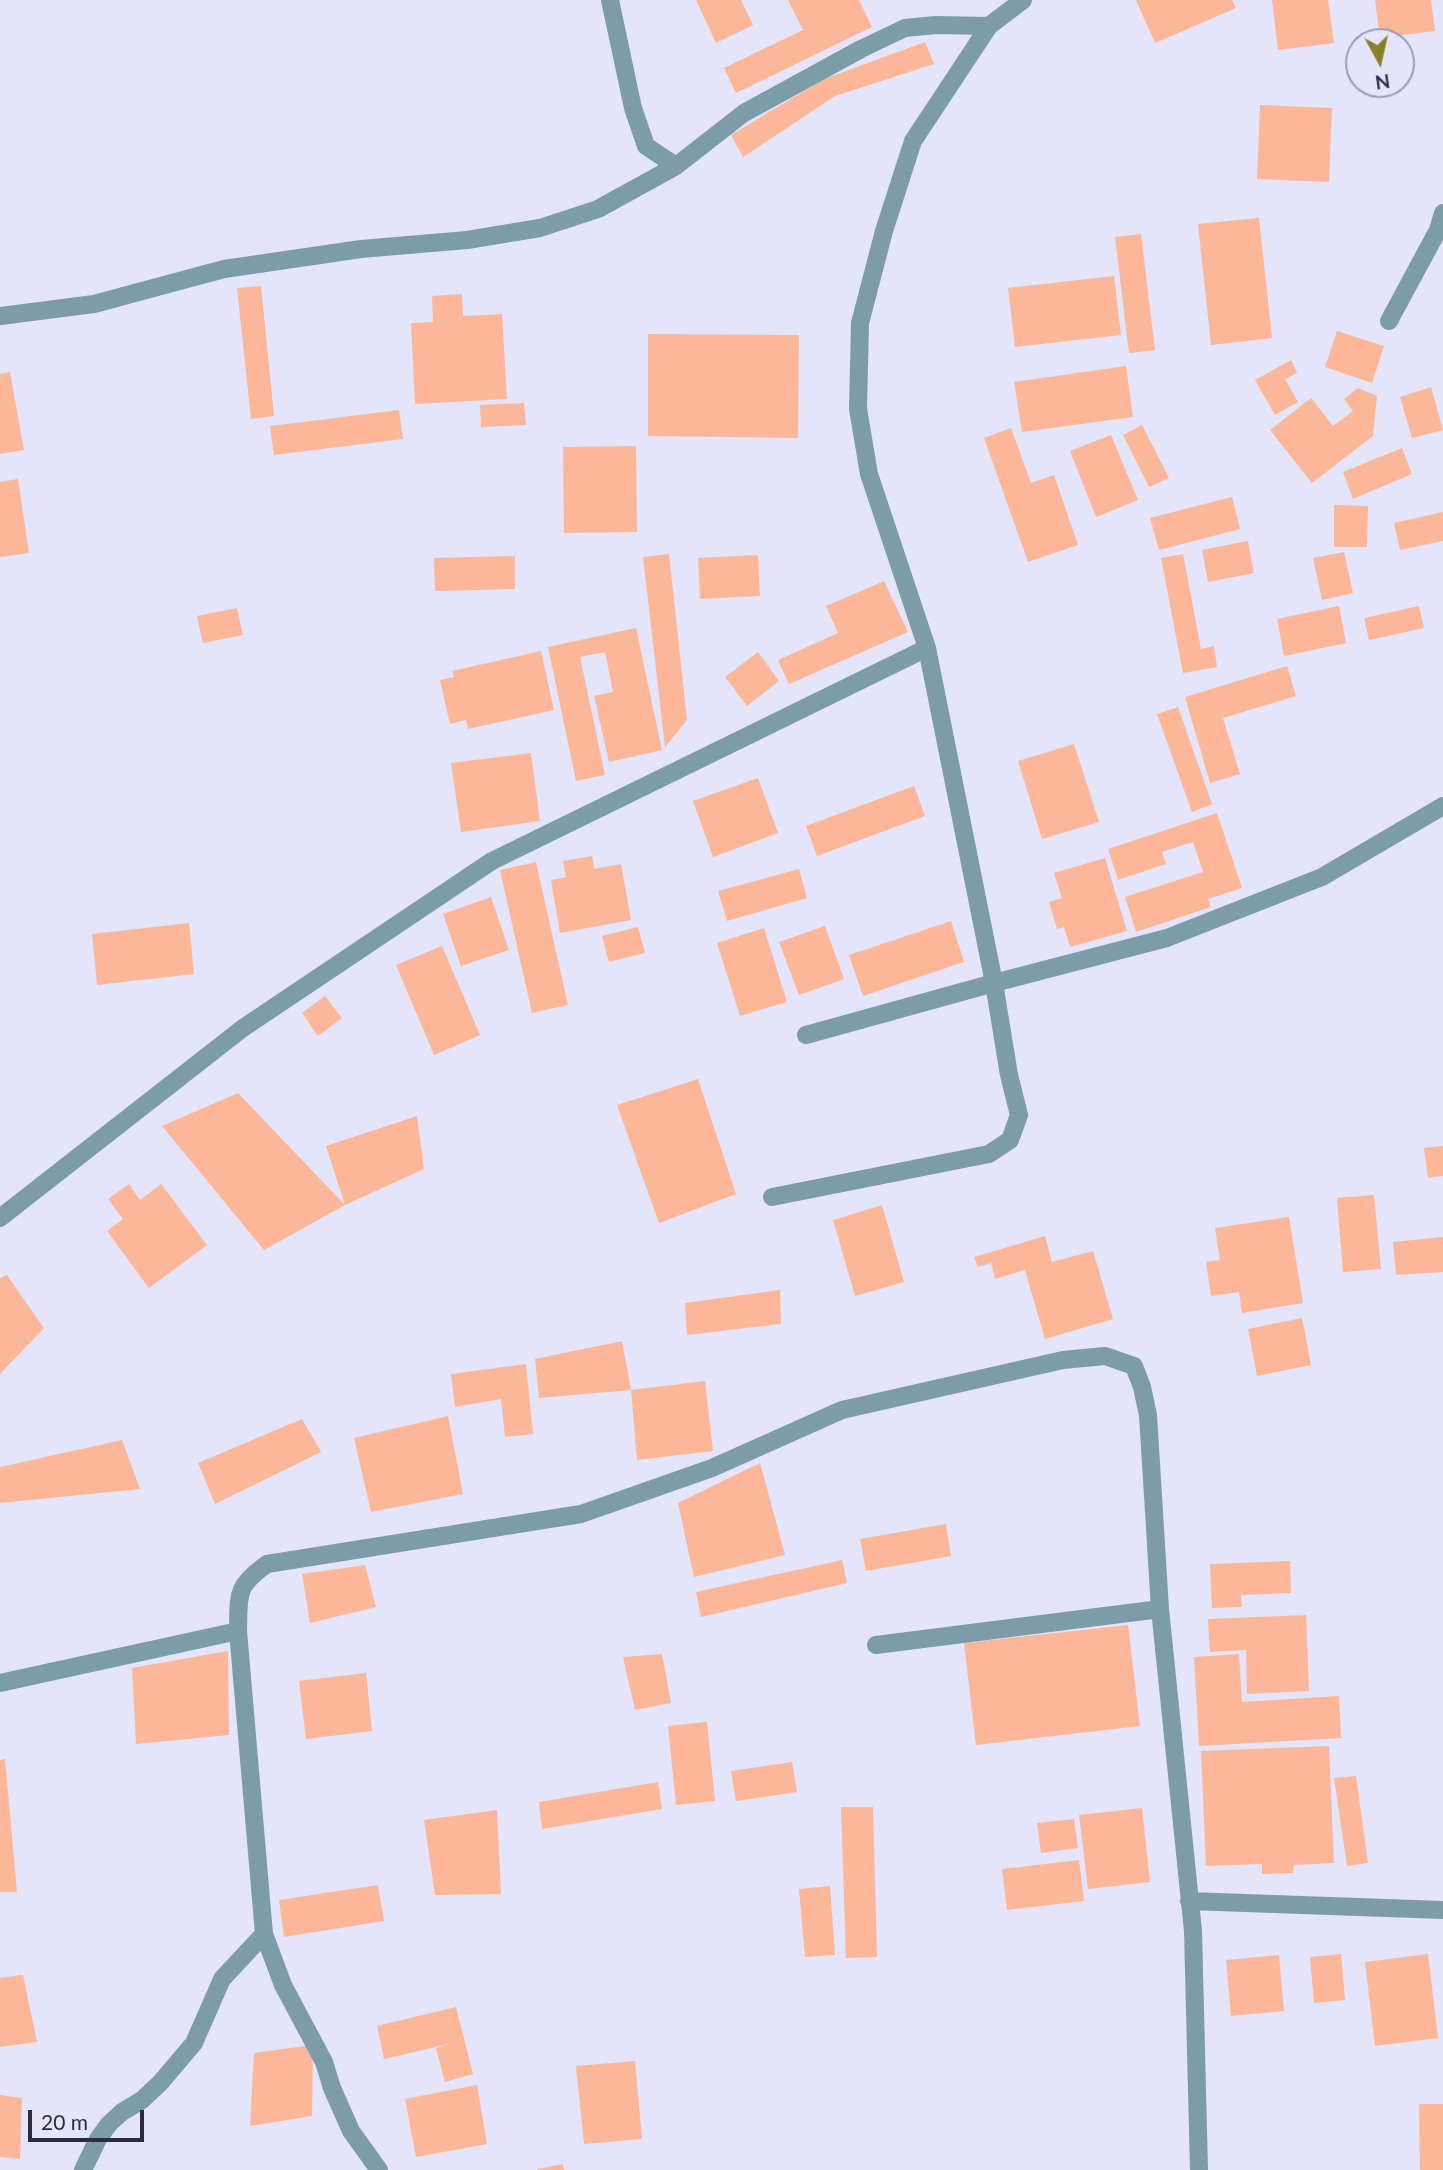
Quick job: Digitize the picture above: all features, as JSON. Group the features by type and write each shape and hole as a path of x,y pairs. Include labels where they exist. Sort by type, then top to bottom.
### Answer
{"street":[{"path":"610,0 633,107 646,146 676,166"},
{"path":"772,1197 989,1154 1010,1140 1019,1115 927,648 869,474 858,409 860,323 884,231 913,141 989,26 1023,0"},
{"path":"0,316 94,304 224,269 361,249 467,240 540,228 598,209 676,166 744,113 905,28 936,25 989,26"},
{"path":"1389,321 1438,230 1443,213"},
{"path":"0,1218 243,1028 492,861 927,648"},
{"path":"806,1035 994,982 1167,938 1310,883 1443,806"},
{"path":"379,2170 351,2131 324,2062 283,1985 264,1934 238,1631 239,1595 249,1577 267,1564 581,1514 712,1468 842,1410 1063,1360 1105,1356 1134,1366 1148,1415 1160,1609 1193,1931 1199,2170"},
{"path":"876,1645 1160,1609"},
{"path":"0,1683 238,1631"},
{"path":"1189,1901 1443,1910"},
{"path":"83,2170 98,2139 109,2124 161,2082 194,2043 222,1979 264,1934"}],"building":[{"path":"696,0 741,0 753,25 716,43"},
{"path":"788,0 859,0 872,27 736,93 724,68 803,30"},
{"path":"1136,0 1232,0 1236,8 1155,43"},
{"path":"1272,0 1328,0 1334,43 1278,50"},
{"path":"1375,0 1431,0 1435,31 1415,34 1415,28 1379,28"},
{"path":"925,42 934,64 835,96 743,157 731,135 824,79"},
{"path":"1260,105 1332,108 1329,182 1257,179"},
{"path":"1259,218 1272,338 1211,345 1198,224"},
{"path":"1141,234 1155,350 1129,353 1115,237"},
{"path":"1114,276 1121,335 1015,347 1008,288"},
{"path":"261,286 274,416 251,419 237,288"},
{"path":"462,294 463,316 502,314 507,399 415,404 411,323 433,322 432,296"},
{"path":"1337,331 1384,346 1372,383 1325,367"},
{"path":"648,334 799,335 798,438 648,436"},
{"path":"1291,360 1297,373 1285,379 1298,402 1275,415 1255,380"},
{"path":"1126,366 1133,417 1022,432 1014,382"},
{"path":"10,372 24,450 0,454 0,374"},
{"path":"1431,387 1443,430 1412,438 1400,397"},
{"path":"1358,388 1377,396 1373,436 1312,483 1270,430 1311,398 1333,426 1353,411 1344,399"},
{"path":"524,403 526,425 481,427 480,405"},
{"path":"399,410 403,439 274,455 270,426"},
{"path":"1142,425 1169,478 1149,487 1123,435"},
{"path":"1011,428 1031,483 1054,475 1078,545 1028,562 984,438"},
{"path":"1111,435 1138,500 1096,517 1070,451"},
{"path":"636,446 637,532 564,533 563,447"},
{"path":"1402,448 1412,474 1353,499 1343,472"},
{"path":"18,479 29,553 0,557 0,482"},
{"path":"1232,497 1240,529 1159,550 1150,518"},
{"path":"1334,505 1368,506 1367,547 1334,547"},
{"path":"1443,512 1443,541 1400,550 1394,523"},
{"path":"1248,541 1254,573 1208,582 1202,550"},
{"path":"1344,552 1353,593 1322,600 1313,558"},
{"path":"669,554 687,720 665,747 643,557"},
{"path":"1183,554 1201,649 1214,646 1217,667 1183,673 1161,558"},
{"path":"758,555 760,596 700,599 698,558"},
{"path":"515,556 515,589 435,591 434,558"},
{"path":"884,581 908,632 789,684 778,660 838,633 826,606"},
{"path":"1339,606 1346,643 1284,656 1277,619"},
{"path":"1419,606 1424,628 1369,640 1364,618"},
{"path":"237,608 243,635 203,643 197,616"},
{"path":"636,628 662,750 609,762 594,696 613,692 605,652 580,657 605,775 576,781 548,647"},
{"path":"541,651 554,710 468,729 466,720 450,724 440,680 454,677 452,671"},
{"path":"758,652 779,681 747,706 725,677"},
{"path":"1287,666 1296,696 1223,718 1240,774 1210,783 1185,697"},
{"path":"1178,707 1212,804 1192,812 1157,714"},
{"path":"1074,744 1099,822 1042,839 1018,761"},
{"path":"531,753 540,821 461,832 451,763"},
{"path":"758,778 778,833 713,857 693,801"},
{"path":"914,786 925,816 817,856 806,826"},
{"path":"1217,813 1242,888 1208,899 1211,907 1136,932 1125,897 1203,872 1193,842 1162,852 1166,864 1118,880 1108,849"},
{"path":"592,856 594,869 621,864 631,920 560,933 551,880 566,877 563,861"},
{"path":"1105,858 1127,931 1070,947 1064,927 1057,929 1049,902 1062,898 1054,873"},
{"path":"536,862 568,1005 532,1013 500,870"},
{"path":"799,869 807,898 727,921 718,891"},
{"path":"491,897 509,950 461,966 443,914"},
{"path":"951,921 964,962 863,996 849,955"},
{"path":"189,923 194,974 97,985 92,934"},
{"path":"825,926 844,979 799,995 779,942"},
{"path":"638,927 645,953 609,962 602,936"},
{"path":"764,928 787,1002 740,1016 717,943"},
{"path":"442,946 480,1035 434,1055 396,965"},
{"path":"325,996 342,1018 318,1036 302,1013"},
{"path":"698,1079 736,1194 659,1223 617,1105"},
{"path":"238,1093 345,1205 264,1250 162,1126"},
{"path":"417,1116 424,1169 345,1205 326,1146"},
{"path":"1443,1146 1443,1176 1428,1178 1424,1148"},
{"path":"129,1184 140,1200 161,1184 207,1245 149,1288 107,1231 123,1219 108,1199"},
{"path":"1374,1195 1381,1269 1343,1272 1337,1198"},
{"path":"882,1205 904,1282 855,1296 833,1220"},
{"path":"1289,1217 1303,1303 1242,1313 1239,1292 1211,1296 1206,1262 1220,1260 1215,1228"},
{"path":"1045,1236 1052,1262 1093,1251 1113,1319 1045,1339 1025,1270 995,1279 991,1263 978,1267 974,1257"},
{"path":"1443,1237 1443,1272 1396,1275 1393,1242"},
{"path":"7,1275 44,1328 0,1374 0,1278"},
{"path":"780,1290 781,1324 687,1335 685,1303"},
{"path":"1302,1318 1311,1365 1257,1376 1248,1329"},
{"path":"622,1341 631,1390 539,1398 535,1359"},
{"path":"526,1364 533,1434 505,1437 501,1399 455,1407 451,1374"},
{"path":"705,1381 713,1451 637,1460 631,1390"},
{"path":"448,1416 463,1494 371,1512 354,1438"},
{"path":"302,1419 321,1452 215,1504 198,1463"},
{"path":"122,1440 140,1489 0,1503 0,1467"},
{"path":"760,1463 785,1555 694,1577 678,1503"},
{"path":"946,1524 951,1556 866,1571 860,1539"},
{"path":"842,1560 847,1583 701,1617 696,1592"},
{"path":"1290,1561 1291,1593 1241,1595 1242,1607 1212,1608 1210,1564"},
{"path":"365,1565 376,1607 310,1623 302,1574"},
{"path":"1306,1615 1309,1691 1247,1694 1246,1650 1210,1652 1208,1619"},
{"path":"1128,1625 1140,1726 976,1745 964,1643"},
{"path":"228,1651 229,1735 136,1744 132,1668"},
{"path":"662,1654 671,1703 635,1710 623,1657"},
{"path":"1239,1654 1242,1702 1339,1696 1341,1738 1199,1746 1194,1657"},
{"path":"366,1673 372,1731 306,1739 299,1681"},
{"path":"707,1722 715,1801 676,1805 668,1726"},
{"path":"1329,1746 1334,1863 1294,1865 1293,1873 1262,1874 1262,1864 1206,1866 1201,1751"},
{"path":"5,1759 17,1892 0,1892 0,1760"},
{"path":"792,1762 797,1792 736,1801 731,1771"},
{"path":"1356,1776 1368,1863 1347,1866 1334,1778"},
{"path":"658,1782 662,1809 542,1829 539,1802"},
{"path":"841,1807 873,1807 877,1957 846,1958"},
{"path":"1142,1808 1150,1882 1088,1889 1079,1815"},
{"path":"497,1810 501,1894 435,1895 424,1820"},
{"path":"1074,1819 1078,1848 1041,1853 1037,1823"},
{"path":"1079,1860 1084,1901 1007,1910 1002,1869"},
{"path":"378,1885 384,1921 284,1937 279,1900"},
{"path":"830,1886 835,1955 805,1957 799,1889"},
{"path":"1341,1954 1345,2000 1314,2003 1310,1957"},
{"path":"1428,1954 1438,2038 1375,2046 1365,1962"},
{"path":"1279,1955 1284,2011 1231,2016 1226,1960"},
{"path":"23,1975 37,2042 0,2047 0,1978"},
{"path":"456,2007 473,2074 445,2082 436,2048 449,2044 384,2059 377,2026"},
{"path":"313,2045 312,2116 250,2126 254,2053"},
{"path":"635,2061 642,2139 584,2144 576,2066"},
{"path":"477,2085 487,2144 416,2157 405,2099"},
{"path":"0,2095 22,2098 20,2159 0,2157"},
{"path":"1419,2104 1443,2104 1443,2170 1420,2170"},
{"path":"563,2164 564,2170 537,2170 537,2169"}]}
